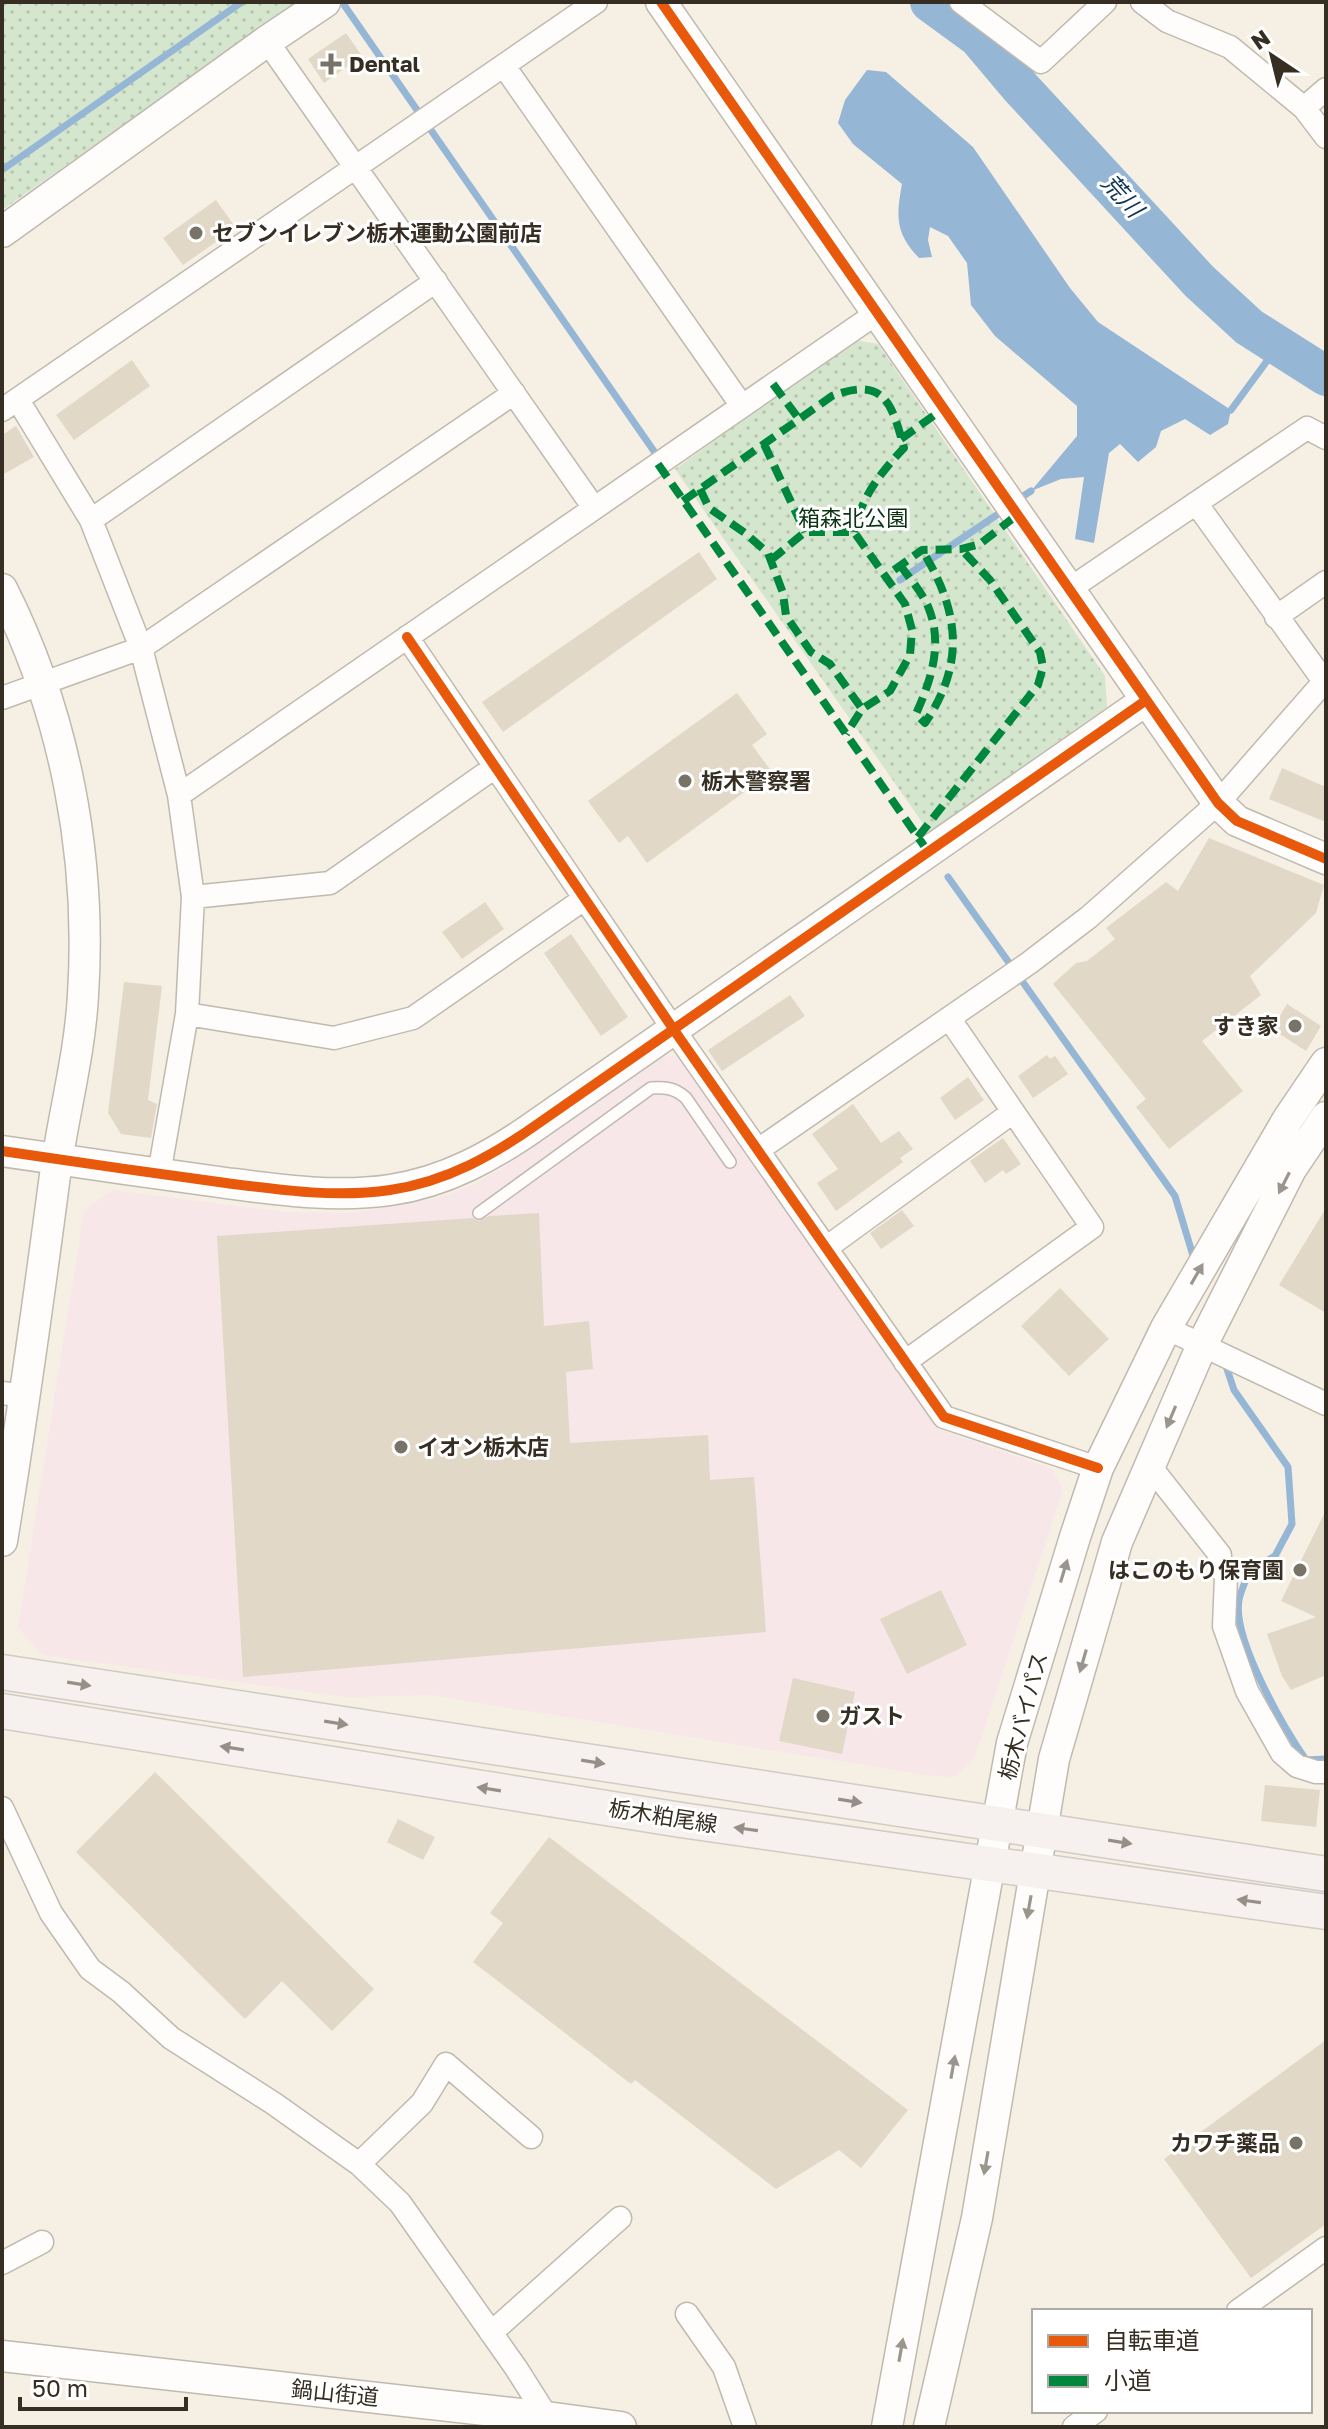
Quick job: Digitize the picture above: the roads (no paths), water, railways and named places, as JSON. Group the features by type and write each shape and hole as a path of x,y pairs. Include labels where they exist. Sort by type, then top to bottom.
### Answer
{"main road":[{"name":"栃木粕尾線","path":"2,1672 1326,1874"},
{"name":"栃木粕尾線","path":"2,1711 681,1820 1326,1912"}],"street":[{"path":"2,232 325,2"},
{"path":"159,1174 187,1014 193,897 179,795 141,648 91,520 10,405 596,2"},
{"path":"661,2 1218,803 1237,821 1326,859"},
{"path":"961,2 1041,62 1105,2"},
{"path":"1142,2 1167,21 1230,47 1304,108 1326,137"},
{"path":"267,41 594,508"},
{"path":"504,66 742,406"},
{"path":"1304,108 1326,89"},
{"path":"91,520 436,281"},
{"path":"179,795 877,313"},
{"path":"2,698 141,648 514,393"},
{"path":"1068,590 1307,428 1326,438"},
{"path":"758,1150 1029,963 1089,917 1218,803 1325,684 1196,503"},
{"path":"1276,617 1326,582"},
{"path":"2,589 41,684 63,756 79,839 85,914 83,998 14,1395 2,1541"},
{"path":"407,637 674,1030 944,1417 1098,1468"},
{"path":"2,1151 295,1192 390,1190 433,1180 473,1165 505,1147 1145,701"},
{"path":"193,897 330,883 495,767"},
{"path":"187,1014 334,1038 413,1018 584,899"},
{"path":"905,1362 1092,1227 949,1018"},
{"name":"栃木バイパス","path":"887,2427 1012,1743 1075,1537 1098,1468 1166,1328 1288,1119 1326,1063"},
{"path":"826,1248 1013,1112"},
{"name":"栃木バイパス","path":"929,2427 977,2218 1054,1759 1117,1542 1202,1345 1291,1169 1326,1117"},
{"path":"1166,1328 1326,1404"},
{"path":"1150,1466 1220,1555 1220,1565 1226,1577 1224,1626 1247,1691 1282,1753 1297,1766 1326,1772"},
{"path":"2,1808 51,1913 90,1969 121,1992 171,2038 273,2103 359,2164 400,2203 554,2422"},
{"path":"359,2164 422,2103 446,2064 531,2137"},
{"path":"491,2333 620,2218"},
{"path":"2,2263 42,2242"},
{"path":"1241,2309 1326,2248"},
{"path":"687,2314 724,2367 745,2427"},
{"name":"鍋山街道","path":"2,2356 554,2422 621,2427"},
{"path":"1074,2427 1093,2413"}],"lane":[{"path":"479,1213 651,1088 677,1090 730,1162"}],"water":[{"path":"867,70 886,72 973,147 1070,288 1098,322 1231,410 1228,424 1210,435 1185,419 1161,431 1156,447 1138,462 1120,444 1109,453 1094,543 1075,539 1084,477 1061,479 1031,491 1077,436 1077,406 995,336 971,305 967,263 948,236 930,227 928,240 932,257 919,258 911,249 899,224 902,184 853,144 838,123 845,100"}],"waterway":[{"path":"2,170 242,2"},
{"path":"342,2 658,457"},
{"name":"荒川","path":"930,2 978,37 1199,281 1249,327 1326,376"},
{"path":"1231,410 1278,346"},
{"path":"1017,500 1031,491"},
{"path":"900,580 1004,510"},
{"path":"948,877 1175,1196 1194,1259"},
{"path":"1225,1363 1234,1390 1288,1467 1292,1524 1275,1556 1250,1570 1239,1600 1243,1637 1273,1706 1306,1760 1326,1759"}],"place":[{"name":"Dental","path":"331,64"},
{"name":"セブンイレブン栃木運動公園前店","path":"196,233"},
{"name":"栃木警察署","path":"685,781"},
{"name":"すき家","path":"1295,1026"},
{"name":"イオン栃木店","path":"401,1447"},
{"name":"はこのもり保育園","path":"1300,1570"},
{"name":"ガスト","path":"823,1716"},
{"name":"カワチ薬品","path":"1296,2143"}],"park label":[{"name":"箱森北公園","path":"853,518"}]}
